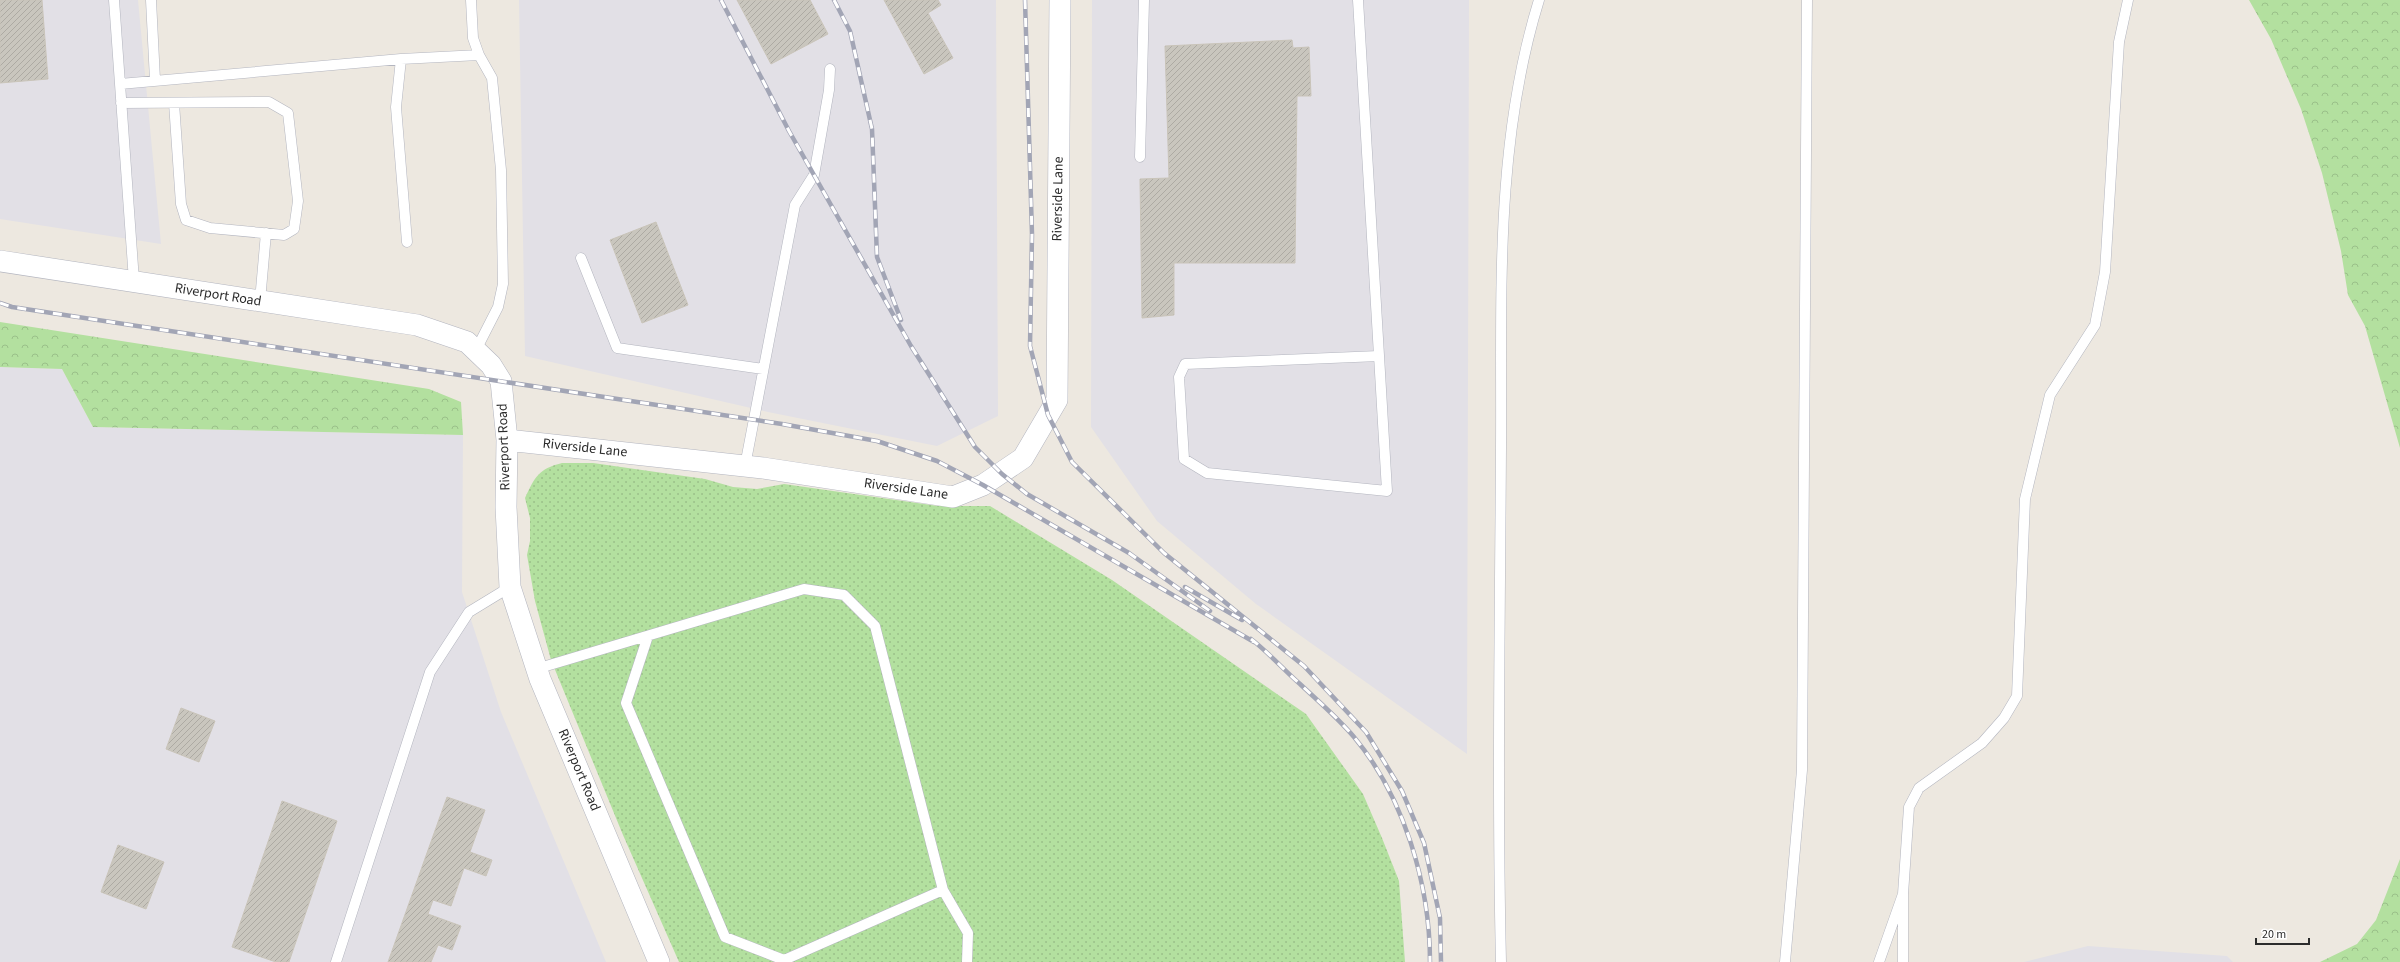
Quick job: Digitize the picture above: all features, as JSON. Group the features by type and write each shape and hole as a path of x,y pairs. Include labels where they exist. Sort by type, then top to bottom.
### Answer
{"street":[{"name":"Riverside Lane","path":"507,440 745,466 952,497 983,485 1023,458 1057,400 1060,0"},
{"name":"Riverport Road","path":"0,261 417,325 467,342 491,364 500,381 507,440 506,507 510,587 536,670 660,962"}],"lane":[{"path":"114,0 134,281"},
{"path":"151,0 155,80"},
{"path":"472,0 472,38 492,78 501,170 503,284 498,307 476,350"},
{"path":"1140,157 1144,0"},
{"path":"1358,0 1379,356 1387,492 1207,473 1184,460 1179,377 1185,364 1379,356"},
{"path":"1501,962 1498,826 1503,256 1508,147 1514,103 1539,0"},
{"path":"1785,962 1802,770 1807,0"},
{"path":"1903,962 1904,894 1909,807 1920,788 1982,743 2004,718 2017,696 2025,499 2050,395 2095,325 2105,272 2120,42 2128,0"},
{"path":"120,84 402,59 479,54"},
{"path":"402,59 396,107 408,242"},
{"path":"745,466 795,205 814,175 829,90 830,69"},
{"path":"121,103 269,102 288,112 298,201 294,229 284,235 210,228 186,220 181,204 174,103"},
{"path":"260,301 266,233"},
{"path":"581,258 617,348 763,369"},
{"path":"336,962 430,672 469,612 510,587"},
{"path":"536,670 804,589 844,595 875,626 943,890 968,933 967,962"},
{"path":"648,636 626,703 725,937 784,961 943,890"},
{"path":"1879,962 1904,894"}],"shaded area":[{"path":"0,0 138,0 161,244 0,219"},
{"path":"519,0 996,0 998,416 937,446 768,412 525,356"},
{"path":"1092,0 1469,0 1467,754 1256,604 1157,521 1091,427"},
{"path":"0,367 62,369 93,427 463,435 462,592 501,712 606,962 0,962"},
{"path":"2088,946 2227,956 2233,962 2024,962"}],"green space":[{"path":"2249,0 2400,0 2400,448 2365,326 2348,295 2341,251 2322,173 2301,109 2271,39"},
{"path":"0,322 429,389 461,402 463,435 93,427 62,369 0,367"},
{"path":"562,463 593,463 705,479 733,487 757,489 784,484 938,506 990,506 1112,580 1306,714 1363,794 1382,838 1399,881 1405,962 679,962 623,835 551,660 535,601 527,555 530,541 530,518 525,498 535,479 542,471"},
{"path":"2400,859 2400,962 2320,962 2357,944 2376,920"}],"building":[{"path":"0,0 42,0 48,79 0,83"},
{"path":"737,0 810,0 828,34 771,64"},
{"path":"884,0 938,0 941,5 928,13 953,58 924,74"},
{"path":"1292,40 1293,48 1309,47 1311,96 1297,96 1295,263 1174,263 1174,315 1142,318 1140,179 1169,178 1165,46"},
{"path":"656,222 688,305 642,323 610,240"},
{"path":"181,708 215,721 199,762 166,749"},
{"path":"447,797 485,810 470,852 492,860 486,876 464,868 451,906 433,900 428,914 461,926 452,950 438,945 431,962 388,962"},
{"path":"282,801 337,821 289,962 276,962 232,947"},
{"path":"118,845 164,862 146,909 101,892"}],"railway":[{"path":"721,0 789,131 911,346 975,447 1002,474 1027,494 1129,553 1210,611"},
{"path":"834,0 850,31 872,129 877,257 901,320"},
{"path":"1025,0 1032,234 1030,346 1048,415 1072,462 1164,553 1304,666 1366,732 1402,791 1424,843 1440,918 1441,962"},
{"path":"0,303 12,307 782,424 877,441 937,461 983,485 1254,642"},
{"path":"1185,587 1242,620"},
{"path":"1251,639 1270,655 1348,730 1372,761 1387,786 1411,843 1419,872 1429,932 1430,962"}]}
